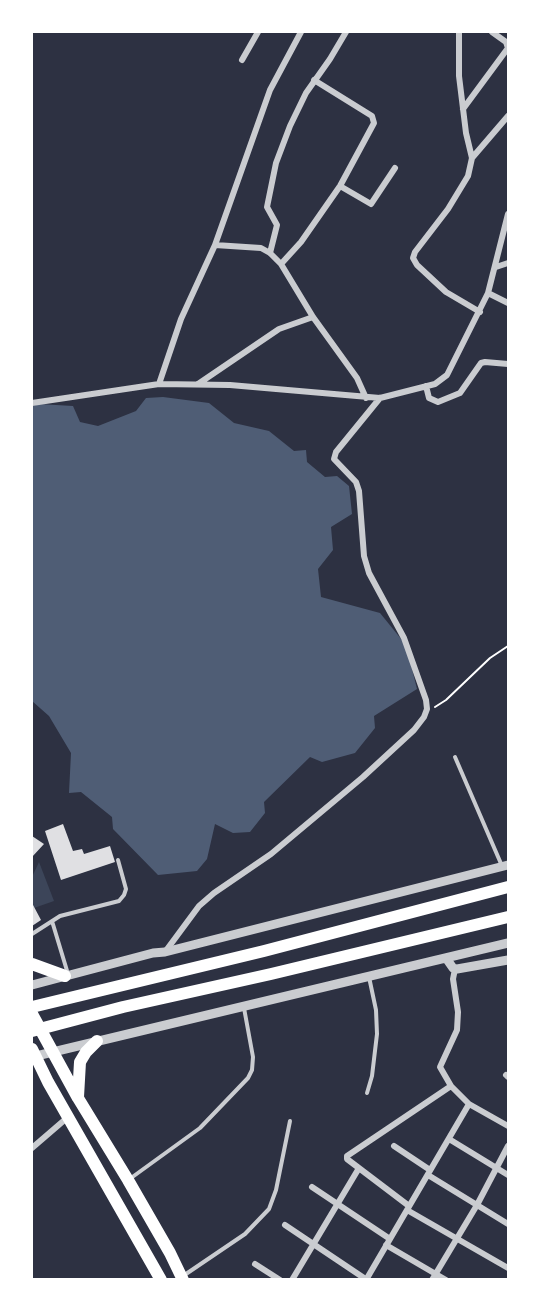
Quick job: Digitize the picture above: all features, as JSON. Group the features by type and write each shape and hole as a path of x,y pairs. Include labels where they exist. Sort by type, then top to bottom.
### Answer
{"main road":[{"path":"32,1007 264,951 508,887"},
{"path":"32,1031 123,1007 508,917"},
{"path":"32,964 67,975"},
{"path":"32,1014 182,1279"},
{"path":"78,1098 80,1062 97,1041"},
{"path":"33,1054 161,1280"},
{"path":"32,1075 48,1082"}],"street":[{"path":"242,60 258,32"},
{"path":"159,384 181,319 214,245 270,90 301,32"},
{"path":"270,253 276,225 268,211 268,201 276,163 290,126 314,80 346,32"},
{"path":"459,32 459,76 472,158 468,176 413,258 417,265 446,292 480,312"},
{"path":"463,109 508,48 506,42 492,32"},
{"path":"281,264 301,242 340,186 374,119 314,80"},
{"path":"472,158 508,116"},
{"path":"340,186 371,204 395,168"},
{"path":"32,403 159,384 230,385 380,398 435,384 447,375 480,312 496,267 508,214"},
{"path":"214,245 261,249 270,253 281,264 313,317 357,378 366,398"},
{"path":"496,267 508,263"},
{"path":"488,293 508,303"},
{"path":"198,384 279,330 313,317"},
{"path":"426,386 429,398 438,402 460,393 481,363 508,364"},
{"path":"165,952 199,906 271,854 363,777 414,730 424,717 427,709 426,700 404,638 369,573 364,556 359,491 356,482 334,459 336,452 380,398"},
{"path":"32,985 505,866"},
{"path":"33,1054 52,1052 508,943"},
{"path":"446,958 456,969"},
{"path":"456,969 508,960"},
{"path":"456,969 453,979 458,1012 456,1030 440,1067 451,1086 469,1104 508,1126"},
{"path":"451,1086 349,1153 347,1159 408,1208 508,1268"},
{"path":"285,1225 367,1279 469,1104"},
{"path":"32,1148 69,1117"},
{"path":"449,1139 508,1175"},
{"path":"394,1146 477,1205 508,1224"},
{"path":"433,1276 477,1205 508,1146"},
{"path":"292,1280 359,1168"},
{"path":"312,1187 433,1276 446,1280"},
{"path":"255,1264 280,1280"}],"lane":[{"path":"455,757 505,866"},
{"path":"32,934 60,916 119,901 126,889 118,860"},
{"path":"52,921 67,975"},
{"path":"368,1093 377,1034 376,1010 369,976"},
{"path":"128,1180 200,1128 249,1078 253,1057 244,1005"},
{"path":"182,1279 245,1234 269,1209 276,1190 290,1121"}],"path":[{"path":"427,709 438,706 446,700 490,658 508,646"}],"shaded area":[{"path":"163,397 209,403 234,423 269,431 294,451 306,450 307,462 325,477 337,476 349,486 352,514 331,527 333,550 318,569 321,597 380,613 406,645 417,689 374,716 375,728 355,753 322,762 310,757 264,802 265,813 250,832 233,833 215,824 207,859 197,871 158,875 113,829 112,817 81,792 69,793 71,753 49,716 32,701 32,406 39,404 73,406 80,422 98,426 136,411 146,398"},
{"path":"39,862 54,901 34,908 32,877"}],"building":[{"path":"63,824 73,851 82,849 84,854 110,846 115,862 61,880 45,831"},
{"path":"32,836 44,844 32,857"},
{"path":"32,903 41,920 32,926"}]}
